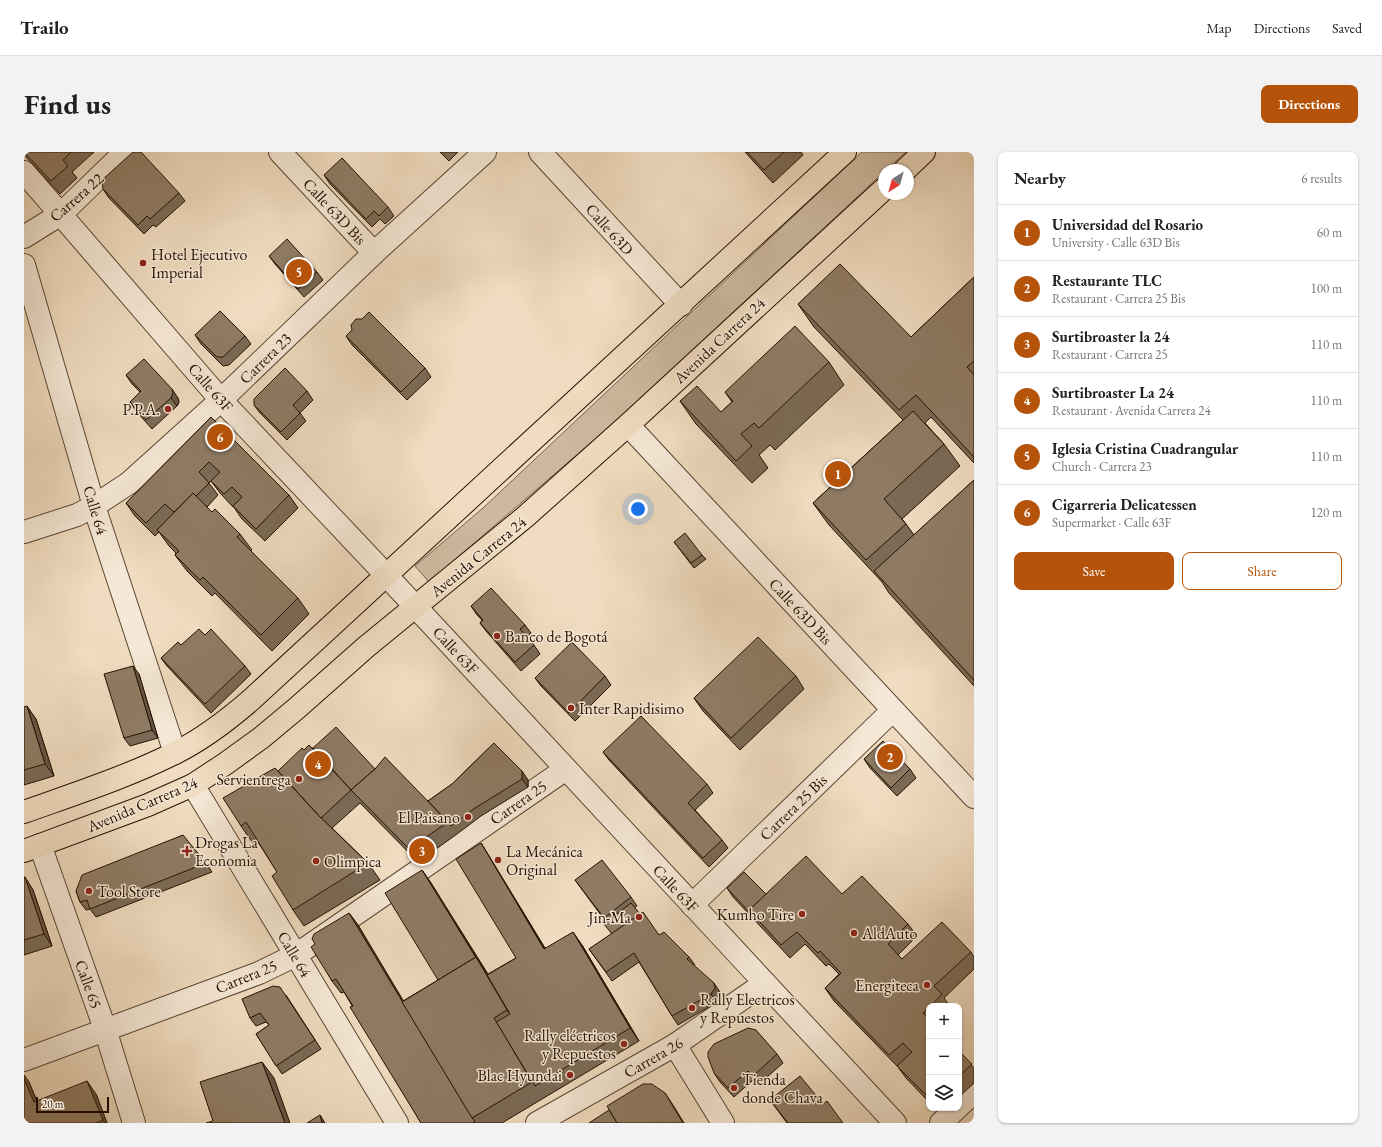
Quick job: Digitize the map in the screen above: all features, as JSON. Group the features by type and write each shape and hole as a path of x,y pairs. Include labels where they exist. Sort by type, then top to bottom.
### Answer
{"main road":[{"name":"Avenida Carrera 24","path":"24,812 119,777 174,753 204,736 229,719 681,305 845,152"},
{"path":"911,164 924,152"},
{"name":"Avenida Carrera 24","path":"32,848 148,805 193,785 261,738 366,647 525,517 628,425 878,195"}],"street":[{"name":"Carrera 22","path":"24,237 61,214 125,152"},
{"name":"Calle 63D Bis","path":"280,152 374,253"},
{"name":"Carrera 23","path":"24,532 77,515 94,506 129,483 221,400 374,253 484,152"},
{"name":"Calle 63D","path":"540,152 681,305"},
{"name":"Calle 63F","path":"24,172 221,400 416,606 894,1123"},
{"name":"Calle 64","path":"24,265 94,506 174,753"},
{"name":"Calle 63D Bis","path":"628,425 974,797"},
{"name":"Carrera 25 Bis","path":"692,905 893,710"},
{"name":"Carrera 25","path":"24,1060 259,973 296,955 566,769"},
{"name":"Calle 64","path":"193,785 397,1123"},
{"name":"Calle 65","path":"32,848 105,1029 134,1123"},
{"name":"Carrera 26","path":"537,1123 675,1045 765,983"},
{"path":"675,1045 723,1123"},
{"path":"962,1103 974,1092"},
{"path":"941,1123 954,1111"}],"shaded area":[{"path":"862,152 906,152 893,164 878,164 878,178 615,422 429,582 415,566 483,508"}],"building":[{"path":"24,152 71,152 63,160 68,166 51,181"},
{"path":"133,152 141,152 179,193 150,219 147,216 138,225 103,189 102,180"},
{"path":"747,152 784,152 764,170"},
{"path":"342,158 388,207 379,216 374,211 366,219 324,175"},
{"path":"287,239 317,272 298,289 269,256"},
{"path":"840,264 911,337 974,277 974,361 967,367 974,375 974,457 916,395 899,410 798,304"},
{"path":"220,311 245,336 223,357 217,357 195,335"},
{"path":"369,312 425,368 401,392 346,336 352,330 351,325 356,319 362,319"},
{"path":"795,326 829,362 759,428 754,423 741,434 752,446 736,461 680,401 697,386 721,412 733,401 725,392"},
{"path":"144,359 172,389 173,393 171,398 146,420 130,402 141,391 126,375"},
{"path":"285,368 307,391 293,405 300,413 281,432 254,405 254,399"},
{"path":"913,411 944,444 884,499 906,524 866,560 813,503"},
{"path":"211,417 289,495 256,529 233,506 242,497 232,487 224,494 211,481 220,472 209,462 199,472 209,483 196,496 193,493 174,512 165,504 146,523 126,503"},
{"path":"974,480 974,680 874,571"},
{"path":"193,493 212,512 215,509 240,534 237,537 298,598 261,635 203,577 200,580 175,555 179,551 157,530"},
{"path":"685,533 702,555 691,563 674,542"},
{"path":"491,588 525,625 520,629 534,645 515,662 480,623 483,620 471,606"},
{"path":"199,629 205,635 211,629 245,666 205,704 161,658 178,642 181,645"},
{"path":"758,637 796,676 731,738 694,698"},
{"path":"572,642 605,676 569,713 535,678"},
{"path":"133,666 152,730 124,738 104,674"},
{"path":"27,706 45,764 24,770 24,707"},
{"path":"641,716 707,784 688,803 722,840 703,858 603,752"},
{"path":"336,727 375,769 351,790 313,748"},
{"path":"883,741 910,769 891,788 864,759"},
{"path":"494,743 522,771 522,779 475,808 451,826 428,801 452,784"},
{"path":"309,745 351,790 321,818 278,771 302,748 304,750"},
{"path":"385,757 448,822 409,849 351,790 375,769"},
{"name":"Olimpica","path":"275,768 318,815 368,863 293,910 272,876 277,872 246,822 241,826 223,798"},
{"path":"183,835 206,863 90,909 87,900 80,902 76,891 82,875"},
{"path":"481,843 544,949 573,932 630,1028 535,1086 496,1022 510,1014 487,975 516,958 456,859"},
{"path":"806,856 842,894 862,876 908,924 888,944 902,959 942,922 971,952 934,986 942,994 934,1003 926,1003 926,1010 923,1013 926,1016 926,1095 897,1066 912,1052 903,1043 889,1055 825,988 841,973 820,951 818,953 797,932 781,945 749,910"},
{"path":"602,860 631,897 604,918 575,880"},
{"path":"422,870 476,957 438,980 385,893"},
{"path":"744,872 766,894 749,910 751,914 727,888"},
{"path":"24,877 44,934 24,940"},
{"path":"631,903 640,914 612,934 604,924"},
{"path":"643,912 659,935 664,932 689,957 687,959 714,983 715,988 711,994 672,1016 634,953 606,972 589,949"},
{"path":"349,913 475,1122 421,1123 350,1007 353,1006 336,979 332,981 311,947 315,944 312,939 314,934"},
{"path":"476,957 507,1010 494,1018 532,1082 472,1118 402,1002"},
{"path":"273,986 280,987 315,1040 276,1066 256,1034 269,1025 260,1013 250,1018 242,999"},
{"path":"748,1028 756,1030 777,1054 753,1076 748,1071 728,1088 714,1073 708,1057 708,1052 714,1044"},
{"path":"962,1054 972,1064 962,1073"},
{"path":"262,1062 285,1123 206,1123 213,1121 200,1082"},
{"path":"800,1076 823,1104 827,1101 843,1123 788,1123 770,1100"},
{"path":"24,1079 34,1102 87,1081 103,1120 96,1123 24,1123"},
{"path":"643,1084 652,1084 665,1093 683,1123 617,1123 607,1106"},
{"path":"609,1110 617,1123 589,1123"},
{"path":"320,1115 322,1123 307,1123"}],"place":[{"name":"Hotel Ejecutivo Imperial","path":"143,263"},
{"name":"Iglesia Cristina Cuadrangular","path":"299,272"},
{"name":"P.P.A.","path":"168,409"},
{"name":"Cigarreria Delicatessen","path":"220,437"},
{"name":"Universidad del Rosario","path":"838,474"},
{"name":"Banco de Bogotá","path":"497,636"},
{"name":"Inter Rapidisimo","path":"571,708"},
{"name":"Restaurante TLC","path":"890,757"},
{"name":"Surtibroaster La 24","path":"318,764"},
{"name":"Servientrega","path":"299,779"},
{"name":"El Paisano","path":"468,817"},
{"name":"Drogas La Economia","path":"187,851"},
{"name":"Surtibroaster la 24","path":"422,851"},
{"name":"La Mecánica Original","path":"498,860"},
{"name":"Olimpica","path":"316,861"},
{"name":"Tool Store","path":"89,891"},
{"name":"Kumho Tire","path":"802,914"},
{"name":"Jin-Ma","path":"639,917"},
{"name":"AldAuto","path":"854,933"},
{"name":"Energiteca","path":"927,985"},
{"name":"Rally Electricos y Repuestos","path":"692,1008"},
{"name":"Rally eléctricos y Repuestos","path":"624,1044"},
{"name":"Blac Hyundai","path":"570,1075"},
{"name":"Tienda donde Chava","path":"734,1088"}]}
